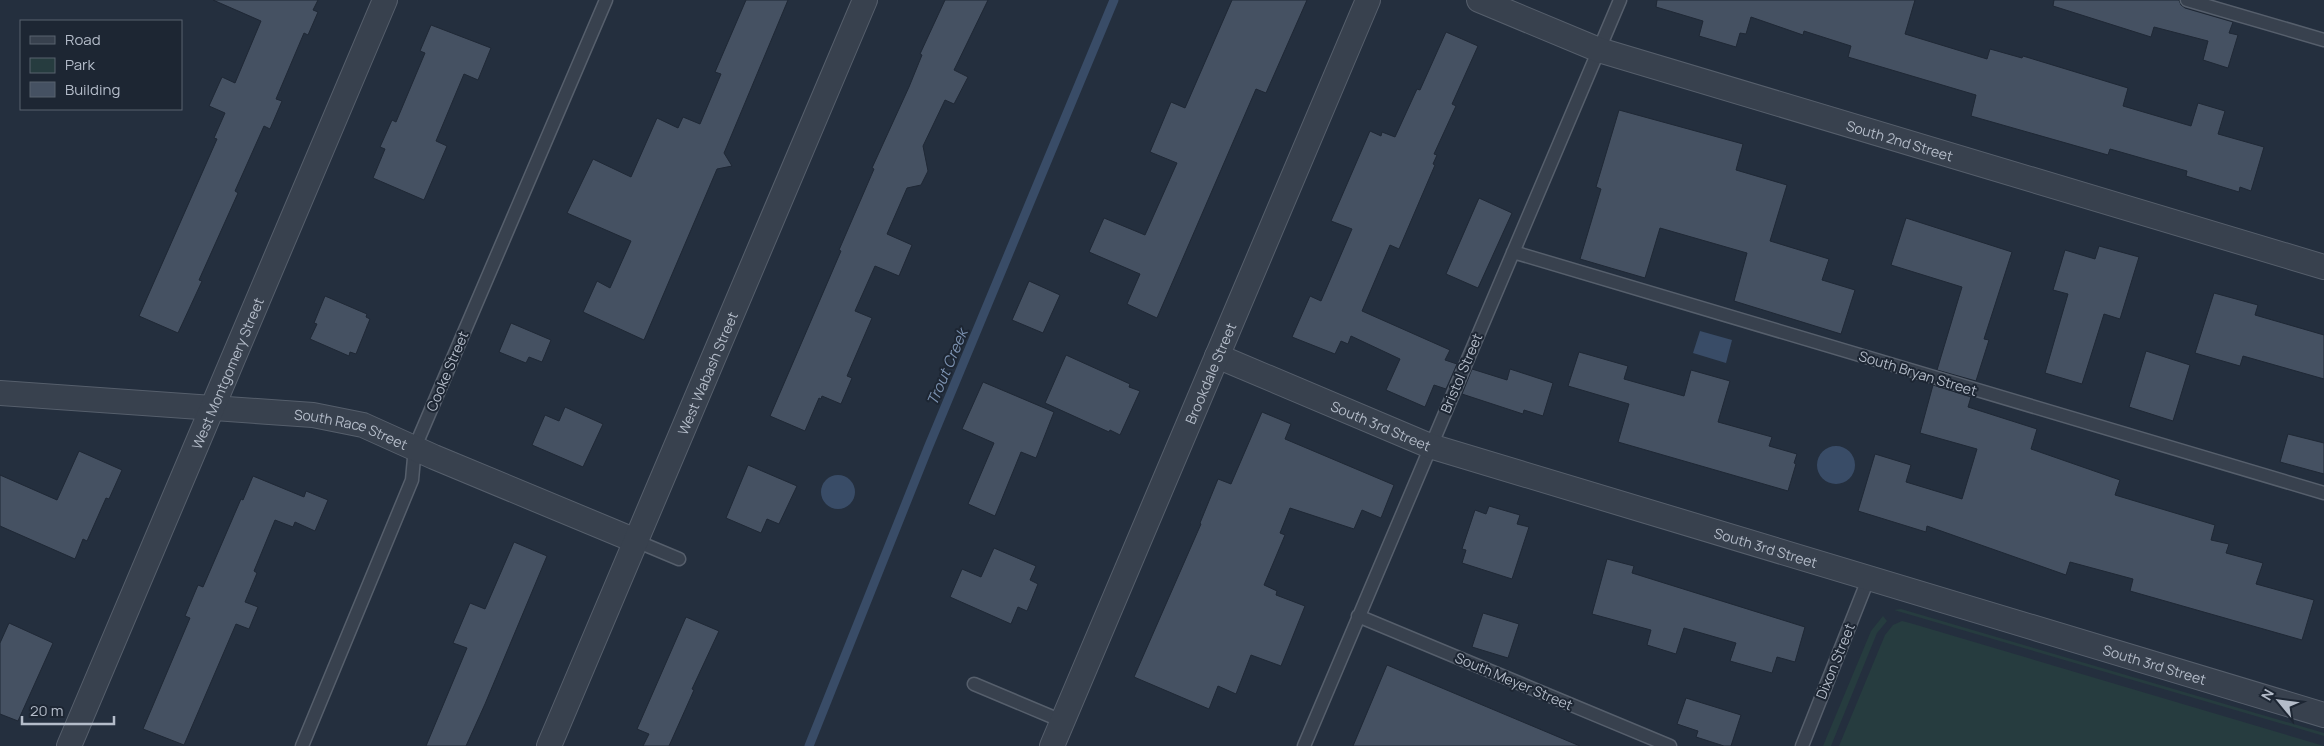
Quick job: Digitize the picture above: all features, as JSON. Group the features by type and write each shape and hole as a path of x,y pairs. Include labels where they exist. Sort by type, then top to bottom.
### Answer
{"street":[{"name":"West Montgomery Street","path":"70,746 385,0"},
{"name":"West Wabash Street","path":"549,746 865,0"},
{"name":"Brookdale Street","path":"1052,746 1368,0"},
{"name":"South 2nd Street","path":"1479,0 1599,50 2324,267"},
{"name":"South 3rd Street","path":"1217,356 1430,446 2324,715"},
{"name":"South Race Street","path":"0,393 313,415 363,426 636,540"}],"lane":[{"name":"Cooke Street","path":"302,746 412,480 415,447 606,0"},
{"name":"Bristol Street","path":"1304,746 1620,0"},
{"path":"2187,0 2324,40"},
{"name":"South Bryan Street","path":"1512,252 2324,493"},
{"name":"South Race Street","path":"636,540 679,559"},
{"name":"Dixon Street","path":"1802,746 1869,577"},
{"name":"South Meyer Street","path":"1358,616 1670,746"},
{"path":"974,684 1062,721"}],"green space":[{"path":"1901,609 2324,733 2324,736 1894,610"},
{"path":"1883,616 1887,621 1877,633 1831,746 1823,746 1871,631"},
{"path":"1902,621 2324,746 1839,746 1885,635 1893,625"}],"water":[{"path":"1700,331 1732,340 1726,363 1693,353"},
{"path":"1836,446 1850,451 1855,465 1850,479 1836,484 1822,479 1817,465 1822,451"},
{"path":"838,475 850,480 855,492 850,504 838,509 826,504 821,492 826,480"}],"building":[{"path":"213,0 318,0 313,10 318,12 308,35 304,33 276,99 282,101 270,129 264,126 235,191 238,193 199,280 202,281 178,333 139,316 217,139 214,138 225,113 209,106 222,77 235,83 261,21"},
{"path":"746,0 788,0 724,153 732,166 717,169 644,340 583,312 597,281 610,288 631,241 567,213 593,159 631,177 657,118 678,128 683,117 700,124 721,74 715,72"},
{"path":"945,0 988,0 954,70 968,77 954,104 945,100 923,146 928,171 921,185 907,188 887,234 912,245 899,276 875,266 855,311 872,318 847,376 852,378 841,404 822,396 821,399 819,398 805,431 770,416 841,251 839,250 874,169 872,168 909,87 922,55 920,54"},
{"path":"1232,0 1307,0 1266,93 1256,89 1157,318 1127,304 1140,274 1089,252 1104,218 1145,235 1177,163 1150,152 1171,102 1185,108"},
{"path":"1657,0 1915,0 1905,34 1987,59 1990,49 2022,58 2023,56 2128,88 2123,106 2191,126 2198,103 2225,111 2218,134 2264,147 2251,191 2240,187 2239,192 2186,176 2187,171 2110,149 2108,155 1971,116 1976,95 1848,57 1851,46 1804,31 1803,35 1751,17 1746,34 1740,33 1736,47 1699,36 1703,21 1656,7"},
{"path":"2054,0 2179,0 2185,8 2233,22 2229,33 2238,35 2228,68 2203,60 2208,41 2154,27 2151,37 2053,6"},
{"path":"431,25 491,48 478,80 464,74 436,141 447,146 424,200 373,178 385,149 380,147 392,120 396,122 425,53 420,51"},
{"path":"1446,32 1478,46 1452,104 1456,106 1434,154 1437,155 1433,164 1435,165 1399,249 1390,245 1362,311 1450,350 1445,360 1457,364 1446,389 1434,385 1425,407 1386,390 1400,359 1351,336 1348,344 1341,341 1335,354 1292,337 1310,296 1321,301 1352,229 1331,221 1370,131 1381,136 1382,132 1395,137 1417,89 1420,90"},
{"path":"1619,110 1743,144 1736,170 1787,185 1770,241 1829,259 1822,280 1855,290 1841,334 1734,301 1747,253 1660,228 1645,278 1580,259 1601,189 1596,187"},
{"path":"1479,198 1512,213 1478,288 1446,274"},
{"path":"1906,218 2012,252 1984,339 1989,340 1976,381 1937,370 1962,287 1891,265"},
{"path":"2099,246 2139,257 2120,319 2104,314 2082,384 2045,373 2068,294 2053,290 2065,250 2095,259"},
{"path":"1029,281 1060,295 1043,333 1012,320"},
{"path":"2214,293 2258,305 2255,315 2324,335 2324,379 2243,356 2240,366 2195,353"},
{"path":"325,296 367,314 366,317 370,319 356,354 350,352 349,356 310,339 317,324 314,323"},
{"path":"511,323 551,340 542,362 529,357 526,363 499,352"},
{"path":"2146,351 2190,365 2173,421 2129,407"},
{"path":"1579,352 1628,366 1624,379 1684,396 1691,370 1730,381 1718,422 1772,437 1769,446 1797,454 1788,491 1618,442 1629,404 1568,386"},
{"path":"1066,355 1130,384 1129,387 1140,391 1120,435 1110,430 1109,432 1045,403"},
{"path":"1472,369 1507,380 1510,369 1553,383 1543,416 1524,410 1523,414 1462,394"},
{"path":"983,382 1054,412 1036,458 1021,452 995,516 968,504 994,443 962,429"},
{"path":"1933,385 1971,397 1968,407 2037,429 2031,449 2120,480 2115,495 2215,525 2211,540 2229,544 2226,553 2263,563 2256,584 2314,600 2302,640 2130,591 2133,579 2070,562 2066,575 1927,526 1926,532 1858,511 1875,454 1911,465 1906,482 1962,499 1977,449 1920,433"},
{"path":"565,407 603,424 583,467 532,445 545,415 559,421"},
{"path":"1262,412 1291,424 1285,439 1394,485 1381,518 1362,510 1354,529 1290,508 1280,533 1285,535 1264,585 1277,591 1276,595 1305,606 1281,666 1251,655 1236,694 1218,686 1209,709 1134,677 1201,524 1218,479 1231,484"},
{"path":"2288,434 2324,443 2324,474 2280,462"},
{"path":"79,451 122,470 109,499 106,498 87,541 83,539 75,559 0,526 0,475 57,500"},
{"path":"748,465 797,486 779,524 767,519 761,533 726,518"},
{"path":"253,476 304,497 306,491 328,500 315,531 295,522 293,527 275,520 254,571 257,573 245,602 258,607 249,629 236,624 184,745 143,729 190,618 185,616 198,585 203,587"},
{"path":"1489,506 1520,515 1517,524 1529,527 1512,579 1462,563 1466,550 1462,549 1475,510 1486,514"},
{"path":"514,542 547,556 485,704 466,746 426,746 467,648 453,643 470,603 485,609"},
{"path":"994,548 1036,566 1030,580 1038,584 1027,611 1018,607 1011,624 950,597 962,569 981,577"},
{"path":"1607,559 1634,566 1632,573 1805,627 1795,662 1777,657 1772,673 1730,661 1736,643 1684,628 1676,654 1647,645 1651,630 1592,614"},
{"path":"1483,613 1519,624 1508,658 1472,647"},
{"path":"686,617 719,631 692,689 694,690 669,746 643,746 649,734 637,729"},
{"path":"9,623 53,643 18,721 0,714 0,643"},
{"path":"1387,665 1580,746 1353,746"},
{"path":"1686,698 1741,715 1731,746 1724,746 1696,737 1698,731 1677,724"}],"waterway":[{"name":"Trout Creek","path":"809,746 928,448 1114,0"}]}
